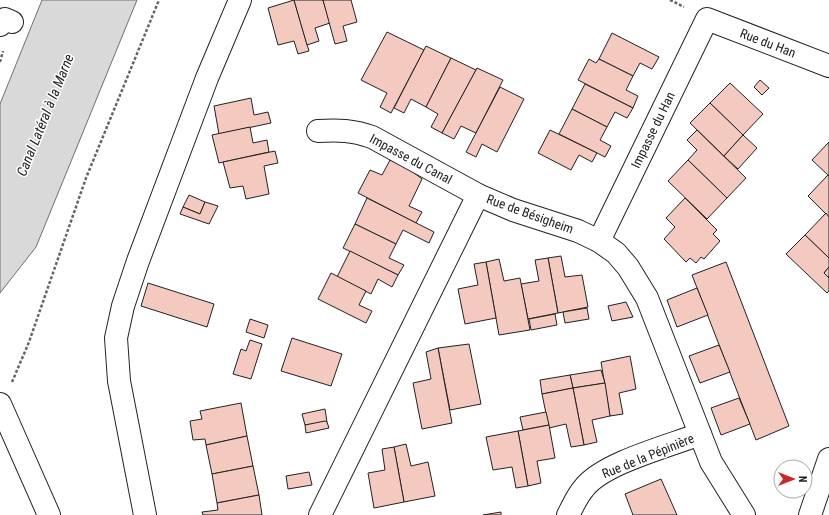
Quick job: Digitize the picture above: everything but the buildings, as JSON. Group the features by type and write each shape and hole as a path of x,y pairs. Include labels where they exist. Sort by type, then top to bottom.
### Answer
{"street":[{"path":"145,515 119,381 116,338 122,306 138,261 207,78 240,0"},
{"name":"Rue du Han","path":"707,19 829,66"},
{"name":"Impasse du Han","path":"599,241 707,19"},
{"name":"Impasse du Canal","path":"318,131 340,130 357,132 372,137 478,195"},
{"name":"Rue de Bésigheim","path":"320,515 478,195 513,210 578,231 599,241 616,253 628,267 647,298 711,462 744,515"},
{"path":"0,407 49,515"},
{"name":"Rue de la Pépinière","path":"568,515 584,488 601,473 628,461 700,434"},
{"path":"810,515 829,459"}],"path":[{"path":"0,407 29,342 86,178 159,0"}],"water":[{"name":"Canal Latéral à la Marne","path":"42,0 137,0 36,247 0,293 0,104"}]}
